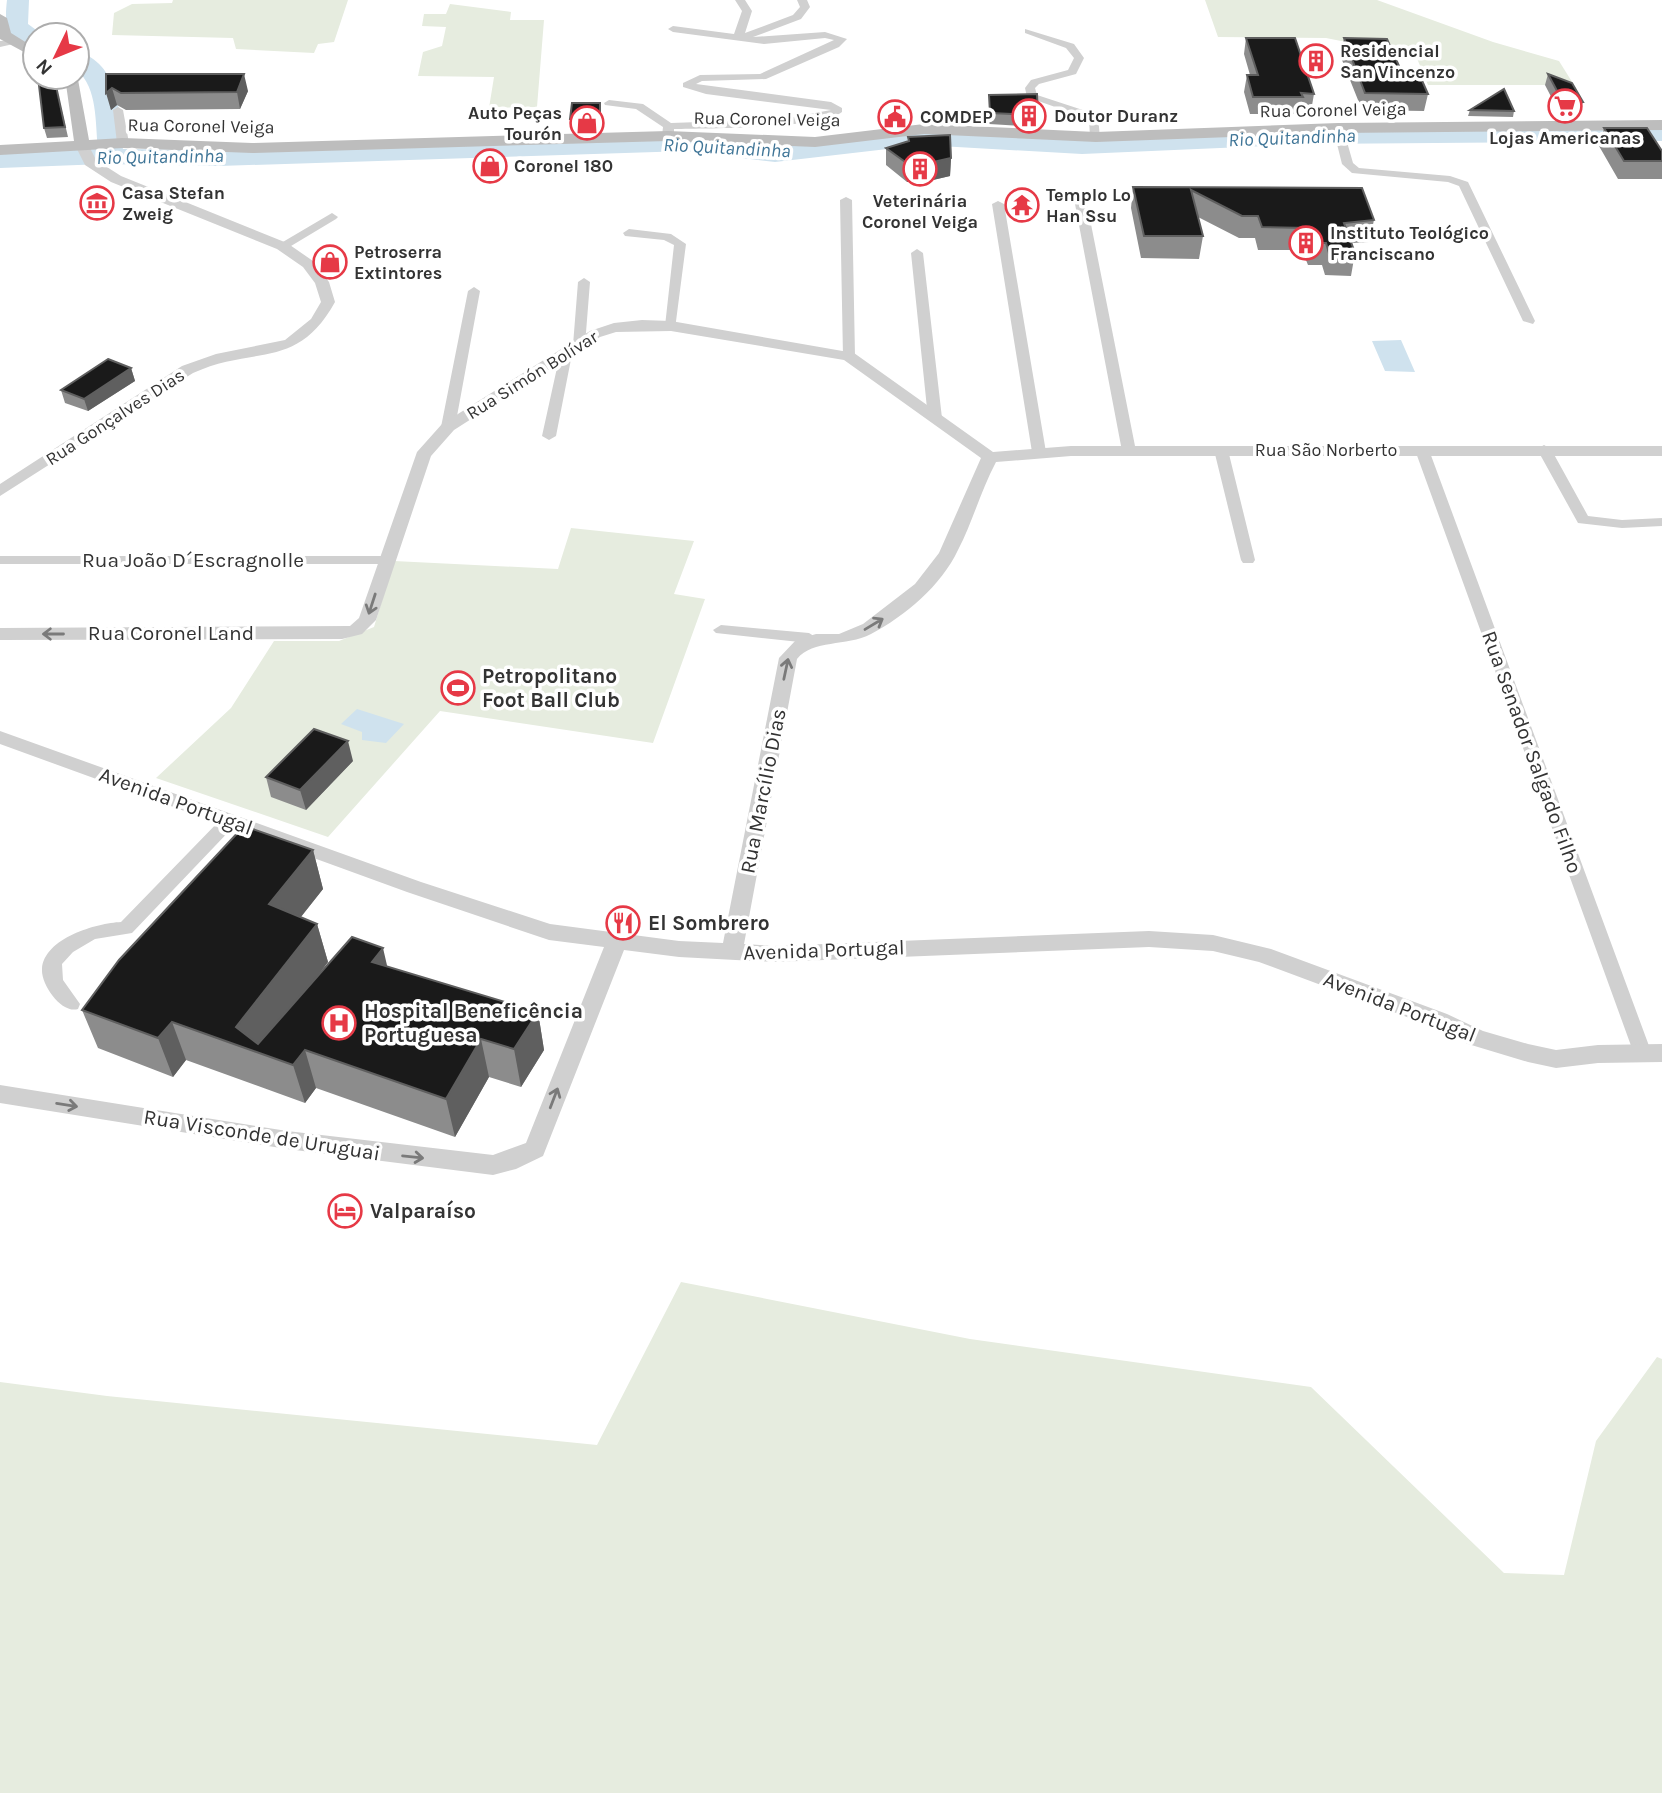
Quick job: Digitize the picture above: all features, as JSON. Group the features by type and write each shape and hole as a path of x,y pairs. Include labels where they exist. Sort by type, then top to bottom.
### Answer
{"main road":[{"path":"1,12 7,44"},
{"path":"74,91 82,145"},
{"name":"Rua Coronel Veiga","path":"0,150 123,143 252,148 669,131 815,142 924,129 1096,137 1338,128 1662,125"}],"street":[{"path":"738,38 747,11 740,0"},
{"path":"738,38 797,17 805,7 802,0"},
{"path":"609,103 639,106 669,131 783,121 837,112 831,105 706,91 687,85 700,78 762,76 842,39 825,35 764,41 673,29"},
{"path":"1029,31 1070,46 1079,58 1072,72 1035,82 1030,88 1032,97 1094,117 1096,137"},
{"path":"118,110 123,143"},
{"path":"1338,128 1348,163 1356,172 1450,179 1464,184 1529,321"},
{"name":"Rua Gonçalves Dias","path":"0,491 170,379 202,363 234,353 278,349 313,330 328,302 322,282 308,264 282,246 138,189 90,162 82,145"},
{"path":"846,200 849,356"},
{"path":"998,204 1039,452"},
{"path":"1081,204 1129,451"},
{"path":"282,246 332,217"},
{"path":"629,233 667,237 680,244 671,326"},
{"path":"917,253 935,418"},
{"path":"550,436 573,350 584,282"},
{"path":"448,427 474,291"},
{"name":"Rua Simón Bolívar","path":"342,633 356,630 367,620 422,455 448,427 595,334 618,326 671,326 849,356 990,457"},
{"path":"1544,449 1583,520 1622,524 1662,522"},
{"path":"1221,450 1248,560"},
{"name":"Rua São Norberto","path":"990,457 1039,452 1221,450 1662,451"},
{"name":"Rua Senador Salgado Filho","path":"1422,450 1652,1054"},
{"path":"720,630 831,641 850,637 883,619 934,577 954,547 982,471 990,457"},
{"name":"Rua João D´Escragnolle","path":"0,560 386,560"},
{"name":"Rua Coronel Land","path":"0,634 342,633"},
{"name":"Rua Marcílio Dias","path":"732,952 788,658 795,648 809,639"},
{"name":"Avenida Portugal","path":"0,737 229,821 550,932 616,943 732,952 849,952 1149,939 1213,943 1263,955 1438,1020 1476,1038 1528,1053 1556,1059 1598,1054 1652,1054"},
{"path":"71,1004 57,987 51,971 52,963 78,940 96,931 126,928 229,821"},
{"name":"Rua Visconde de Uruguai","path":"0,1094 403,1156 493,1165 523,1156 535,1149 616,943"}],"shaded area":[{"path":"173,0 348,0 334,42 318,44 314,53 236,49 233,38 112,35 114,13 132,4 172,3"},
{"path":"1205,0 1377,0 1493,42 1559,61 1574,85 1428,85 1416,56 1326,38 1218,37"},
{"path":"450,4 511,12 510,20 544,20 537,107 489,108 494,77 418,76 423,52 442,46 446,27 422,26 424,14 446,14"},
{"name":"Petropolitano Foot Ball Club","path":"571,528 694,541 674,594 705,599 653,743 440,711 328,837 156,778 231,708 274,641 339,641 374,627 394,561 558,569"},
{"path":"681,1282 970,1339 1311,1387 1504,1573 1564,1575 1596,1441 1657,1357 1662,1359 1662,1793 0,1793 0,1382 107,1396 597,1445"}],"water":[{"path":"1401,340 1415,372 1385,371 1372,341"},
{"path":"357,709 404,724 386,743 362,740 362,732 341,724"}],"building":[{"path":"1246,38 1295,38 1314,94 1301,93 1303,97 1253,97 1247,75 1258,75"},
{"path":"1344,38 1387,39 1403,75 1420,76 1428,94 1365,93"},
{"path":"106,74 244,74 237,92 121,93 112,88 106,93"},
{"path":"1548,74 1572,83 1583,102 1563,102"},
{"path":"1504,89 1514,111 1470,110"},
{"path":"40,91 57,91 65,127 44,128"},
{"path":"1037,94 1038,115 990,113 989,95"},
{"path":"572,103 600,103 600,119 570,119"},
{"path":"1604,128 1647,128 1662,151 1662,161 1624,161"},
{"path":"950,135 951,158 920,165 917,162 908,164 886,148 909,141 908,137"},
{"path":"1133,187 1362,188 1374,220 1344,223 1355,253 1329,253 1326,243 1312,243 1307,228 1262,227 1258,216 1242,216 1191,190 1203,236 1144,236"},
{"path":"108,359 131,368 84,399 61,390"},
{"path":"314,729 348,741 300,790 266,777"},
{"path":"244,826 313,850 269,904 317,924 236,1027 258,1044 352,937 383,948 372,962 538,1012 514,1049 481,1039 446,1099 305,1050 293,1065 172,1022 158,1038 82,1010 119,960"}],"waterway":[{"path":"18,0 16,24 21,31"},
{"path":"91,71 102,88 111,156"},
{"name":"Rio Quitandinha","path":"0,160 104,156 219,158 687,143 775,154 922,137 1082,146 1312,136 1662,133"}],"place":[{"name":"Residencial San Vincenzo","path":"1316,61"},
{"name":"Lojas Americanas","path":"1565,106"},
{"name":"Doutor Duranz","path":"1029,116"},
{"name":"COMDEP","path":"895,117"},
{"name":"Auto Peças Tourón","path":"587,123"},
{"name":"Coronel 180","path":"490,166"},
{"name":"Veterinária Coronel Veiga","path":"920,169"},
{"name":"Casa Stefan Zweig","path":"97,203"},
{"name":"Templo Lo Han Ssu","path":"1022,205"},
{"name":"Instituto Teológico Franciscano","path":"1306,243"},
{"name":"Petroserra Extintores","path":"330,262"},
{"name":"Petropolitano Foot Ball Club","path":"458,688"},
{"name":"El Sombrero","path":"623,923"},
{"name":"Hospital Beneficência Portuguesa","path":"339,1023"},
{"name":"Valparaíso","path":"345,1211"}]}
